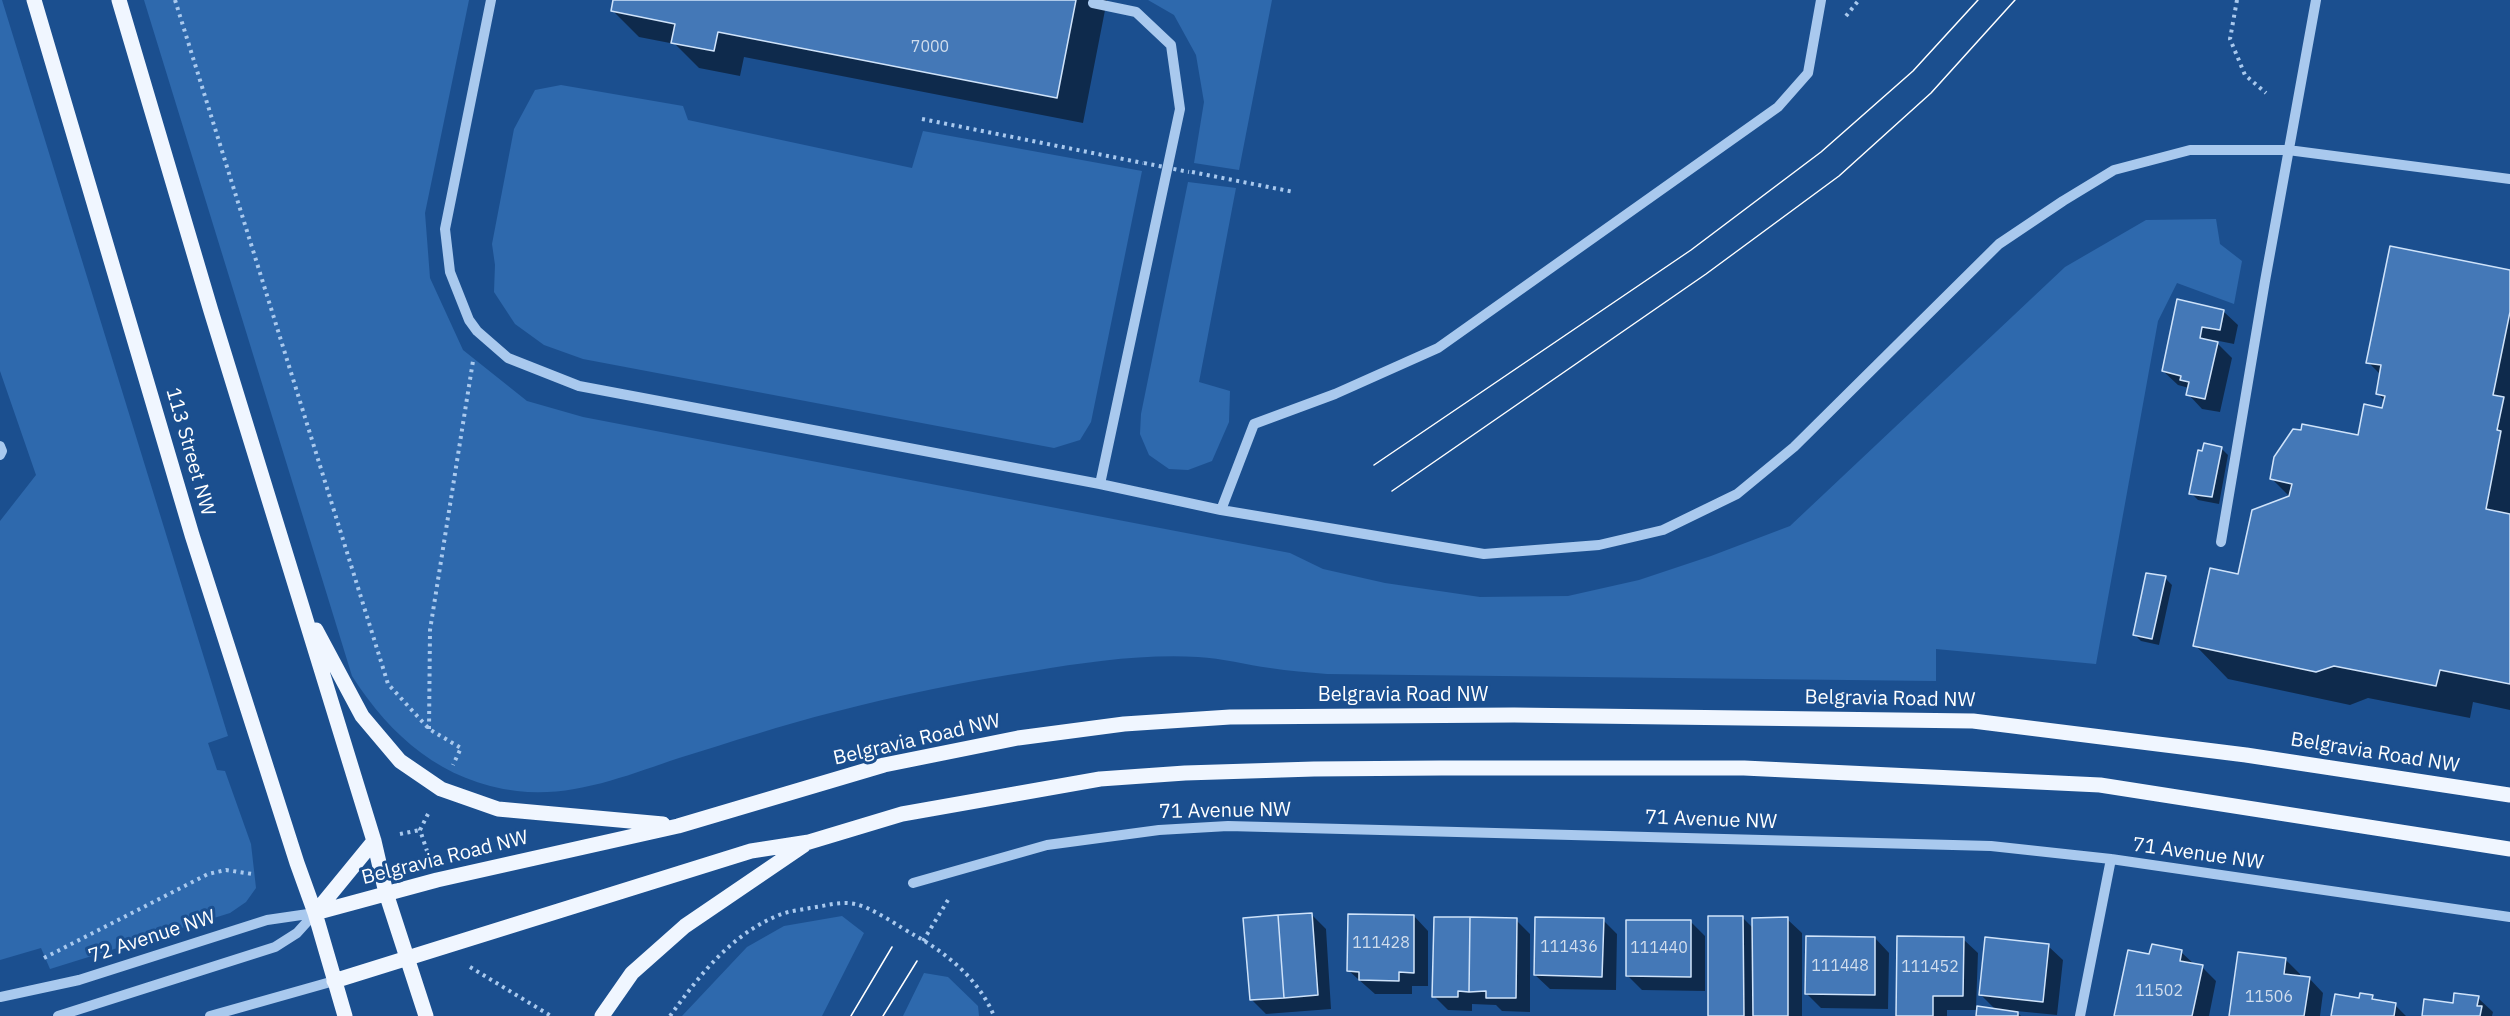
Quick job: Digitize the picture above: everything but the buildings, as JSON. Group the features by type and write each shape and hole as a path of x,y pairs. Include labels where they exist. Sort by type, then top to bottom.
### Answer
{"main road":[{"name":"113 Street NW","path":"34,0 192,536 293,852 315,913 345,1016"},
{"path":"119,0 211,311 374,841 386,893 426,1016"},
{"path":"301,602 362,716 400,761 441,789 498,809 678,825"},
{"name":"Belgravia Road NW","path":"315,913 386,893 678,825 884,765 1018,738 1124,723 1230,717 1526,715 1973,721 2246,755 2510,795"},
{"path":"334,981 751,850 809,842 902,814 1100,779 1185,773 1314,769 1744,768 2100,785 2510,849"},
{"path":"315,913 374,841"},
{"path":"602,1016 632,973 685,926 809,842"}],"street":[{"path":"491,0 446,229 450,272 469,320 477,331 508,358 579,386 1100,484 1221,510 1484,554 1599,545 1662,530 1737,494 1794,447 2000,244 2114,170 2190,150 2288,150 2510,179"},
{"path":"1221,510 1254,424 1335,394 1438,348 1778,107 1808,73 1821,0"},
{"path":"2222,542 2288,150 2316,0"},
{"path":"1093,3 1136,12 1171,45 1180,109 1100,484"},
{"path":"0,446 2,451 0,455"},
{"name":"71 Avenue NW","path":"913,883 1047,845 1159,830 1228,826 1991,846 2111,859 2510,917"},
{"path":"2080,1016 2111,859"},
{"name":"72 Avenue NW","path":"0,997 79,980 259,922 315,913"},
{"path":"58,1016 275,948 297,933 315,913"},
{"path":"210,1016 334,981"}],"path":[{"path":"175,0 388,684 429,729 461,748 450,772"},
{"path":"1840,23 1859,0"},
{"path":"2237,0 2230,39 2245,75 2266,93"},
{"path":"922,119 1294,192"},
{"path":"429,729 430,630 473,358"},
{"path":"430,858 420,830 432,806"},
{"path":"393,835 420,830"},
{"path":"38,960 208,874 226,870 252,873"},
{"path":"670,1016 699,976 741,936 781,914 840,903 857,904 870,910 957,964 987,999 994,1016"},
{"path":"467,964 551,1016"}],"shaded area":[{"path":"0,0 2,0 228,736 208,743 217,770 225,771 251,844 256,888 246,902 230,913 50,969 41,948 0,960 0,521 36,475 0,371"},
{"path":"144,0 469,0 425,213 430,278 463,350 527,401 583,417 1290,553 1323,569 1385,583 1480,597 1568,596 1639,580 1790,526 2065,267 2146,220 2216,219 2220,244 2242,261 2234,304 2177,283 2158,321 2096,664 1936,649 1936,681 1327,674 1207,658 1177,656 1136,658 1008,675 908,694 795,722 600,784 559,791 517,791 465,778 421,753 384,718 352,676"},
{"path":"1148,0 1272,0 1239,170 1194,163 1204,102 1196,55 1174,15"},
{"path":"561,85 683,106 688,120 912,168 923,131 1142,171 1091,422 1080,440 1054,448 583,359 544,345 515,324 494,292 495,265 492,244 514,129 535,90"},
{"path":"1188,182 1236,188 1199,382 1230,391 1229,422 1212,461 1188,470 1169,469 1149,455 1140,434 1141,414"},
{"path":"842,916 864,933 822,1016 682,1016 747,947 784,926"},
{"path":"924,973 948,977 978,1006 979,1016 903,1016"}],"tram line":[{"path":"1374,465 1691,250 1821,152 1913,71 1978,0"},
{"path":"1392,491 1706,274 1839,176 1931,93 2015,0"},
{"path":"851,1016 892,947"},
{"path":"883,1016 917,961"}]}
